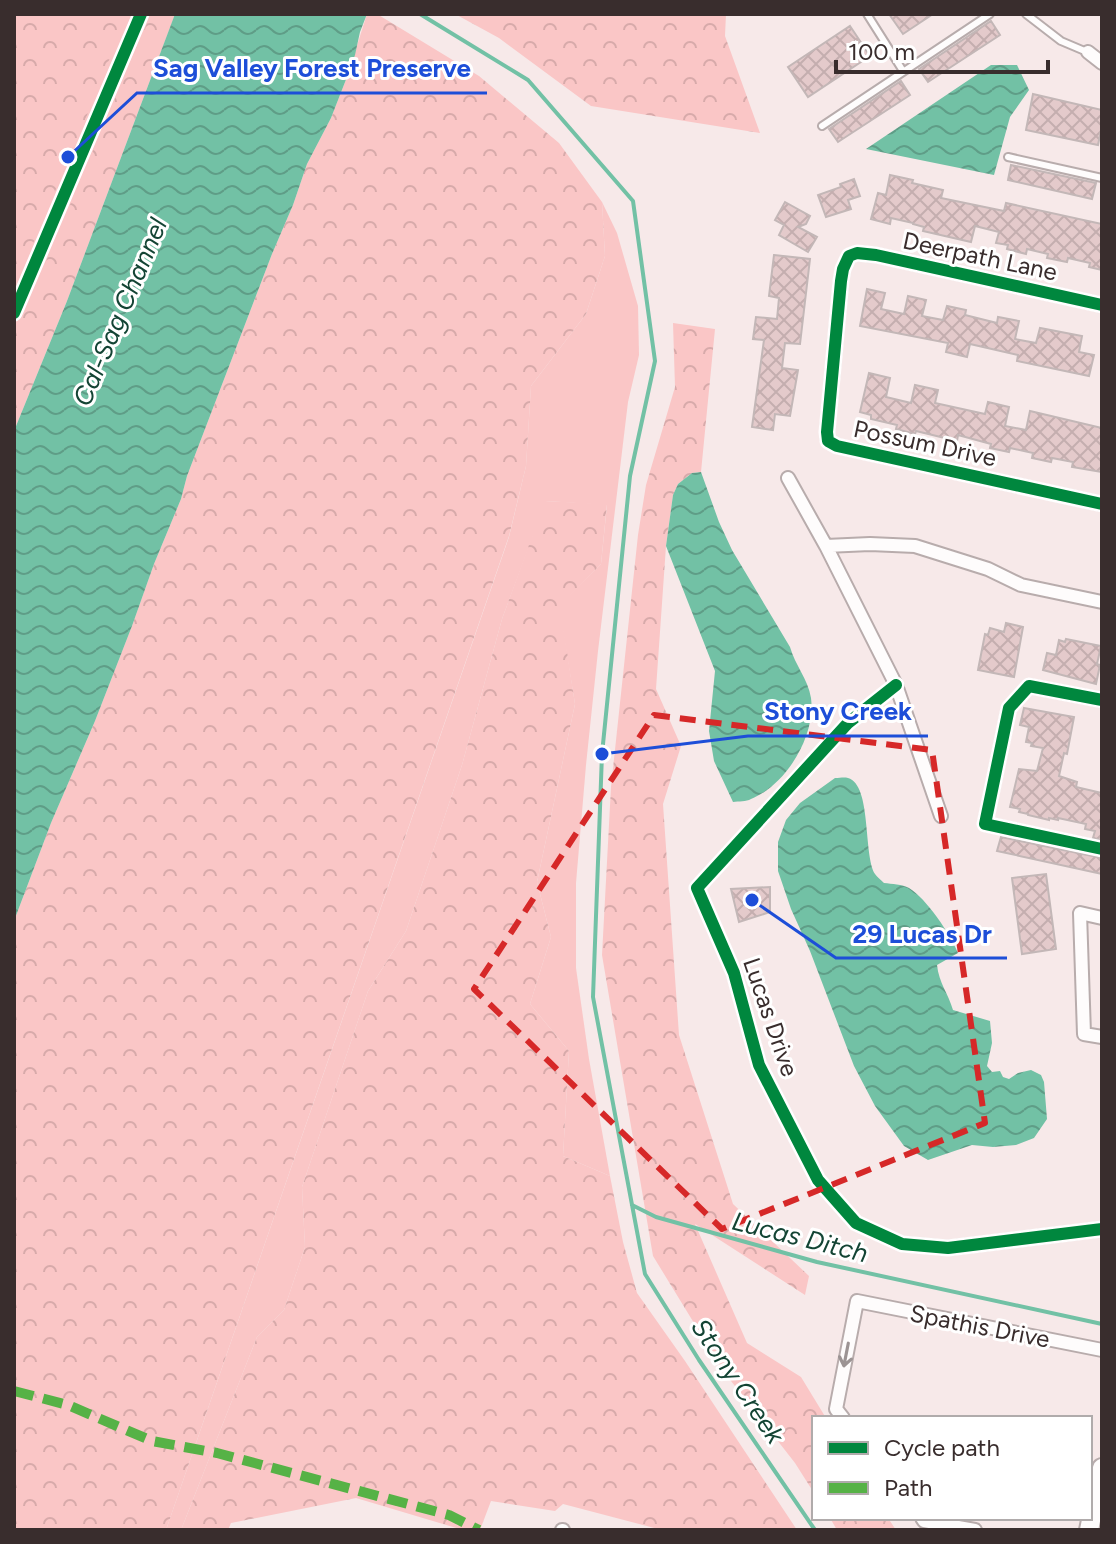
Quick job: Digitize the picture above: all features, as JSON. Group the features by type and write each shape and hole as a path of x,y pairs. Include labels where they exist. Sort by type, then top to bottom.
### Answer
{"main road":[{"path":"1092,1516 1102,1468"}],"street":[{"path":"1088,52 1102,63"},
{"name":"Deerpath Lane","path":"849,256 857,253 876,255 1102,305"},
{"name":"Possum Drive","path":"849,256 841,281 827,420 828,441 837,446 1102,504"},
{"path":"788,478 896,685 941,816"},
{"path":"826,546 915,546 988,569 1021,585 1102,602"},
{"name":"Lucas Drive","path":"896,685 848,723 697,888 734,973 759,1065 818,1180 856,1223 902,1244 948,1248 1102,1229"},
{"path":"1102,700 1029,686 1009,708 985,824 1102,849"},
{"path":"1102,918 1080,913 1084,1034 1102,1037"},
{"name":"Spathis Drive","path":"840,1413 857,1301 1102,1350"},
{"path":"929,1520 975,1530"}],"lane":[{"path":"867,14 903,71"},
{"path":"822,126 990,14"},
{"path":"1026,14 1061,41 1088,52"},
{"path":"1008,157 1102,178"}],"highlighted area":[{"path":"654,715 932,750 985,1123 722,1229 474,989"}],"green space":[{"path":"14,14 175,14 14,430"},
{"path":"14,14 127,14 14,289"},
{"path":"151,14 175,14 67,301 14,431 14,337"},
{"path":"367,14 377,14 479,76 559,143 602,202 605,256 586,314 531,386 526,466 509,536 166,1530 14,1530 14,921 132,626 307,164 331,118 347,77"},
{"path":"455,14 726,14 725,36 760,133 591,106 499,38"},
{"path":"602,202 617,233 638,306 639,355 628,402 598,651 576,883 576,968 610,1176 563,1156 569,1051 530,1004 551,937 537,882 575,704 559,606 601,564 607,505 546,501 502,619 462,765 406,931 368,991 302,1187 305,1247 284,1310 257,1337 181,1530 166,1530 509,537 526,466 531,386 586,314 605,256"},
{"path":"673,323 715,329 701,472 692,473 678,484 673,495 666,546 656,689 681,746 663,804 679,1035 733,1204 809,1276 805,1295 695,1224 747,1343 801,1377 825,1416 812,1416 812,1490 795,1463 724,1372 653,1256 602,955 611,787 638,535 646,485 675,387"},
{"path":"545,501 607,504 601,564 560,606 575,704 537,882 551,937 530,1004 569,1051 563,1156 610,1176 637,1293 797,1530 662,1530 563,1504 555,1511 491,1501 480,1530 463,1530 356,1498 231,1523 228,1530 181,1530 257,1337 284,1310 305,1247 302,1187 368,991 406,931 462,765 502,619"},
{"path":"831,1520 889,1520 896,1530 837,1530"}],"water":[{"name":"Cal-Sag Channel","path":"175,14 367,14 347,77 331,118 307,164 132,626 14,921 14,431 67,301"},
{"path":"991,65 1017,65 1029,90 1010,117 994,175 866,149"},
{"path":"701,472 732,550 790,647 811,698 809,728 796,758 776,783 745,801 733,802 714,761 709,731 715,671 666,546 673,495 678,484 692,473"},
{"path":"835,778 848,778 856,783 861,793 875,874 884,883 903,886 916,893 955,945 958,953 937,965 938,971 953,1010 990,1021 992,1043 987,1066 992,1072 1000,1071 1003,1077 1009,1079 1031,1070 1041,1075 1047,1119 1034,1138 1016,1145 972,1145 928,1160 904,1146 875,1106 854,1066 778,871 778,842 786,820 800,803"}],"building":[{"path":"889,14 933,14 903,34"},
{"path":"991,21 1000,35 928,82 919,69"},
{"path":"850,26 870,56 808,97 788,67"},
{"path":"901,81 910,95 838,142 829,129"},
{"path":"1033,94 1102,110 1098,145 1026,130"},
{"path":"1011,165 1096,183 1092,199 1008,180"},
{"path":"890,175 943,190 941,198 1004,211 1006,203 1102,224 1102,270 1089,267 1090,263 1068,258 1067,262 1027,249 1026,254 1007,249 1008,245 996,243 999,232 975,226 971,242 923,231 924,227 913,223 891,218 890,224 871,219 878,193 886,195"},
{"path":"854,179 860,196 848,200 851,209 826,217 818,195"},
{"path":"785,202 810,216 806,224 798,227 817,237 808,252 779,235 784,225 775,220"},
{"path":"774,255 810,259 800,344 785,343 782,368 798,370 790,416 775,414 773,430 752,427 764,340 753,339 756,317 777,319 779,298 769,296"},
{"path":"867,289 885,293 881,309 904,314 908,296 926,300 922,316 943,320 947,306 966,310 965,315 997,323 998,317 1019,321 1015,339 1036,343 1040,328 1082,336 1079,352 1094,355 1089,376 1017,361 1018,355 970,344 967,357 946,352 948,343 860,326"},
{"path":"869,373 890,378 886,397 911,403 915,385 938,390 935,403 985,414 988,402 1009,407 1005,426 1026,430 1030,411 1102,428 1102,472 1072,467 1073,462 1032,458 1033,453 1010,448 1009,452 990,448 991,444 958,435 957,441 916,431 915,434 896,429 897,425 871,419 871,415 860,412"},
{"path":"1006,623 1023,627 1014,677 978,670 985,634 988,635 990,628 1004,632"},
{"path":"1066,639 1101,646 1096,684 1043,670 1047,653 1056,655 1059,640 1065,642"},
{"path":"1024,708 1074,717 1059,776 1077,782 1076,787 1102,793 1102,840 1093,838 1095,831 1085,829 1086,824 1058,818 1049,820 1010,807 1019,769 1037,771 1043,748 1026,742 1029,727 1020,725"},
{"path":"1001,837 1102,858 1102,874 997,851"},
{"path":"1046,874 1056,949 1022,954 1012,878"},
{"path":"770,887 770,912 739,922 731,889"}],"waterway":[{"name":"Stony Creek","path":"420,14 528,80 633,201 655,361 630,476 602,754 593,997 645,1274 699,1360 815,1530"},
{"name":"Lucas Ditch","path":"632,1205 656,1217 817,1262 1102,1324"}],"marked path":[{"path":"14,1391 68,1405 152,1441 217,1453 449,1515 479,1530"}],"cycle path":[{"path":"14,313 141,14"},
{"path":"1102,305 876,255 857,253 849,256 841,281 827,432 828,441 837,446 1102,504"},
{"path":"896,685 848,723 697,888 734,973 759,1065 818,1180 856,1223 902,1244 948,1248 1102,1229"},
{"path":"1102,700 1029,686 1009,708 985,824 1102,849"}],"place":[{"name":"Sag Valley Forest Preserve","path":"68,157"},
{"name":"Stony Creek","path":"602,754"},
{"name":"29 Lucas Dr","path":"752,900"}]}
